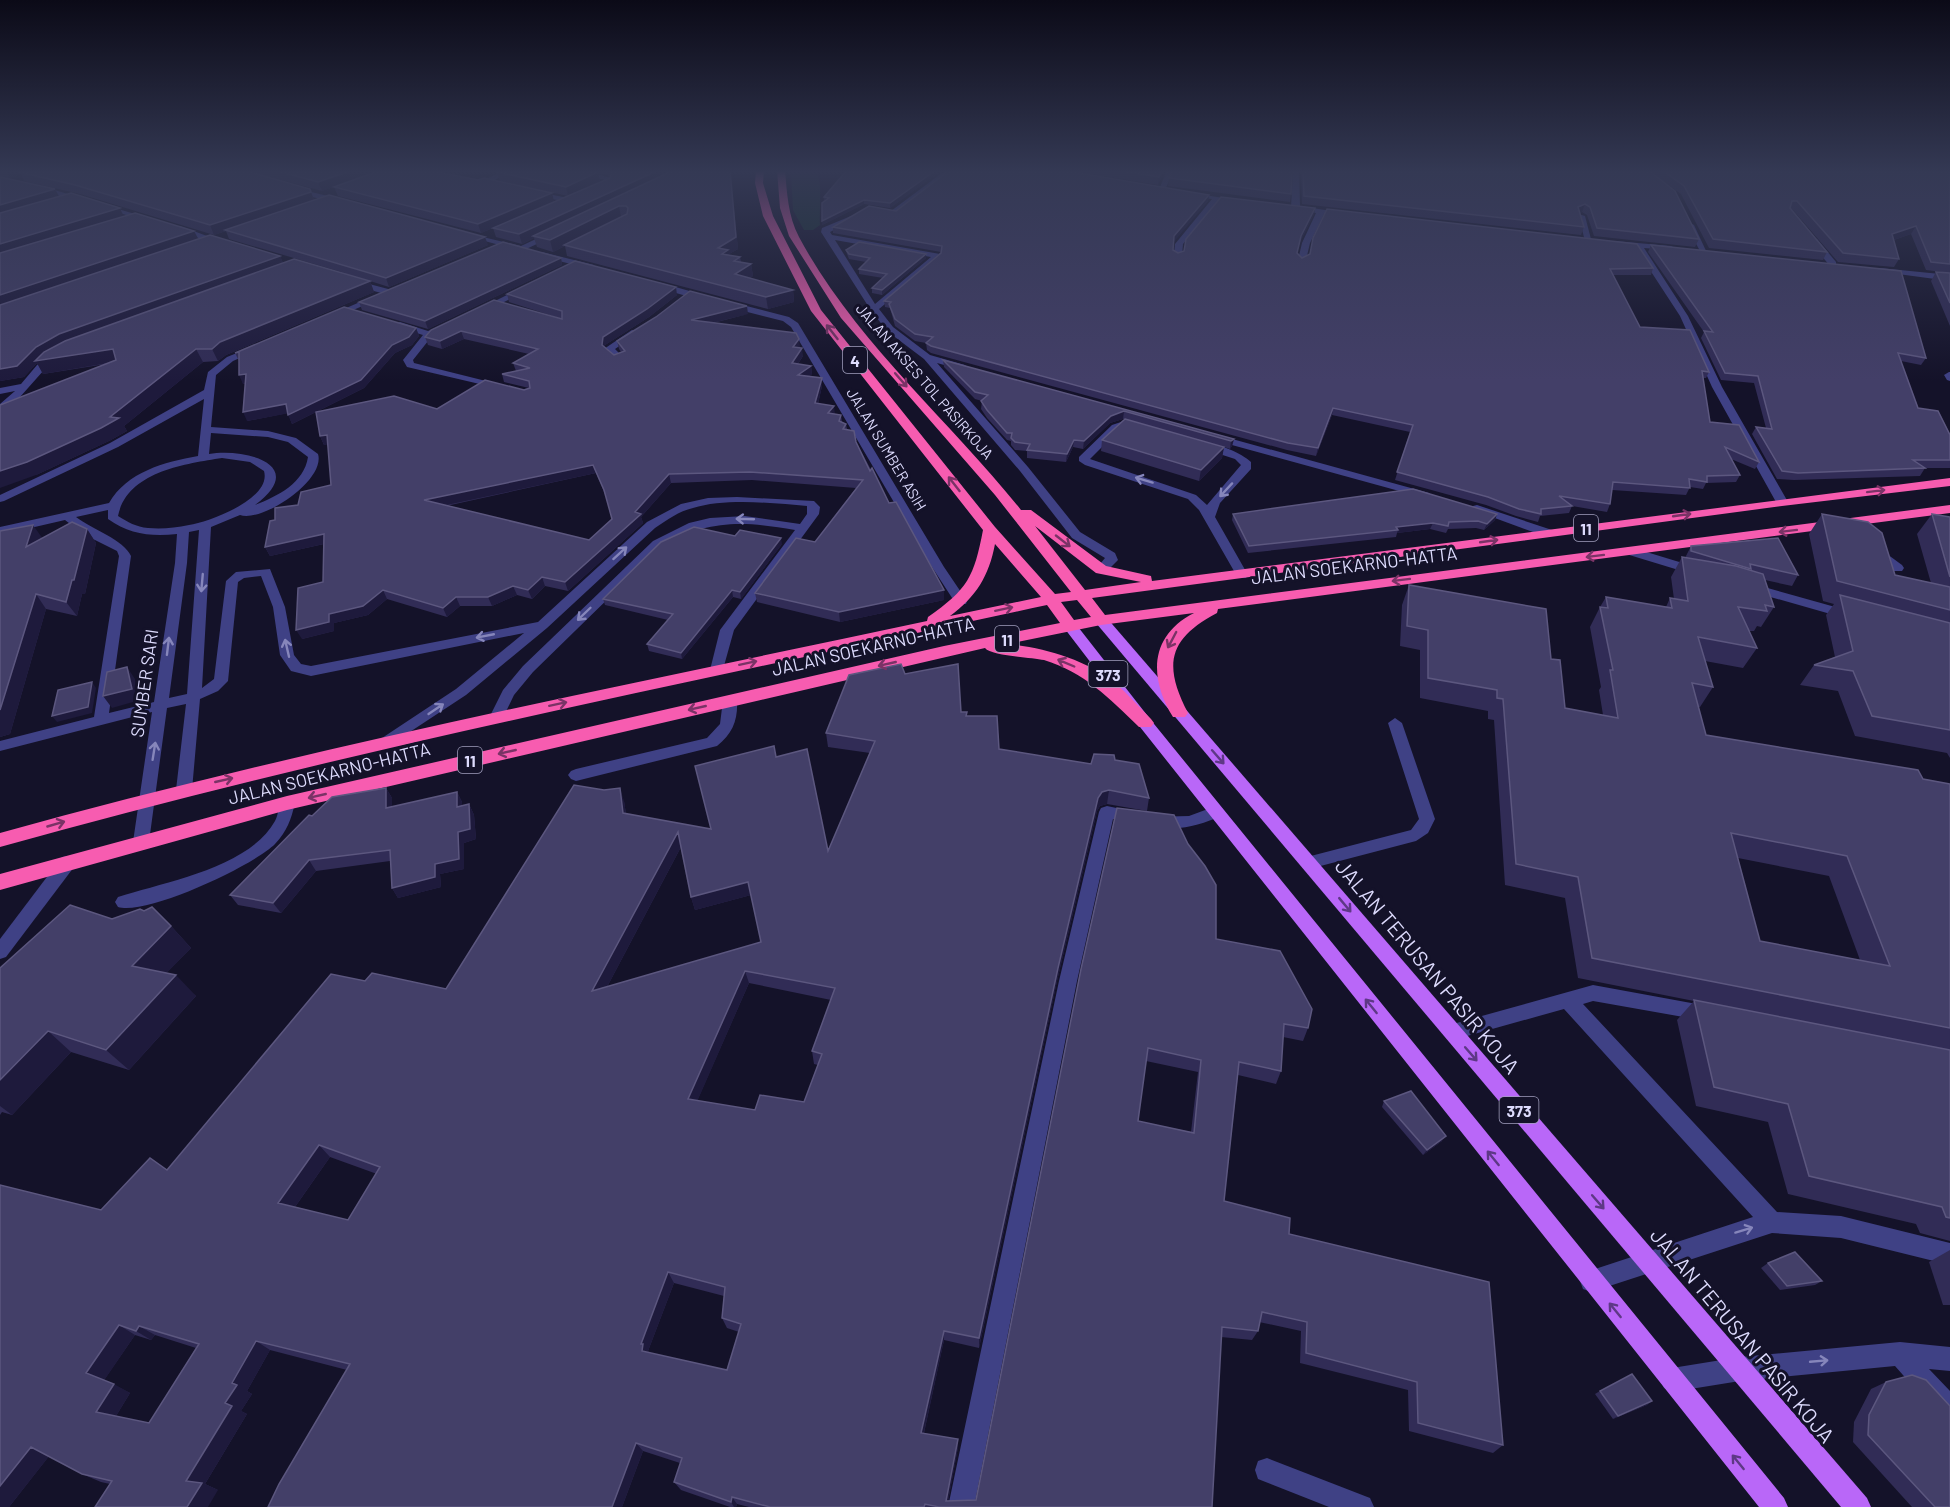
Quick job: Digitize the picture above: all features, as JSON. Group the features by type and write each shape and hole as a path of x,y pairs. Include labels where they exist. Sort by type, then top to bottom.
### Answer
{"highway":[{"name":"4","path":"780,240 816,311 990,530 1051,599 1070,626"},
{"name":"JALAN AKSES TOL PASIRKOJA","path":"797,240 845,316 1000,492 1082,594"},
{"name":"JALAN SOEKARNO-HATTA","path":"0,840 147,799 387,741 1051,599 1782,502 1950,482"},
{"path":"1000,492 1101,570 1118,575 1155,580 1223,577"},
{"name":"JALAN SOEKARNO-HATTA","path":"0,882 286,803 944,651 1101,620 1630,551 1853,531 1950,509"},
{"path":"926,626 961,601 976,585 984,567 990,530"},
{"name":"4","path":"1082,594 1101,620"},
{"path":"1179,713 1166,685 1163,670 1170,642 1177,630 1191,620 1239,601"},
{"path":"944,651 995,648 1047,656 1086,672 1103,683 1145,723"}],"main road":[{"name":"JALAN TERUSAN PASIR KOJA","path":"1101,620 1858,1507"},
{"name":"373","path":"1070,626 1591,1281 1775,1507"}],"street":[{"path":"194,247 213,240"},
{"path":"215,240 234,246"},
{"path":"486,240 599,269"},
{"path":"522,249 541,240"},
{"path":"830,240 874,309 890,329 927,357 1024,469 1076,535 1111,556 1112,560 1101,570"},
{"path":"861,240 937,256 874,309"},
{"path":"1178,255 1179,244 1182,240"},
{"path":"1302,260 1307,240"},
{"path":"1583,240 1599,242"},
{"path":"1698,240 1704,251"},
{"path":"1814,240 1833,264"},
{"path":"1609,243 1682,249"},
{"path":"493,249 504,244"},
{"path":"1638,245 1684,316 1718,387 1782,502"},
{"path":"1693,250 1715,252"},
{"path":"554,257 564,252"},
{"path":"567,268 577,263"},
{"path":"1821,263 1845,266"},
{"path":"1868,268 1950,278"},
{"path":"348,281 389,292"},
{"name":"JALAN SUMBER ASIH","path":"644,282 786,319 795,325 938,567 961,601"},
{"path":"473,313 539,284"},
{"path":"326,319 399,288"},
{"path":"675,304 688,294"},
{"path":"498,303 508,306"},
{"path":"347,310 368,316"},
{"path":"456,321 429,334 408,360 410,365 514,389"},
{"path":"388,322 429,334"},
{"path":"620,359 609,349 643,327"},
{"path":"203,457 211,374 221,365 262,346"},
{"path":"0,409 12,400 47,361 69,349"},
{"path":"927,357 974,370"},
{"path":"0,391 24,387"},
{"path":"0,499 114,445 209,392"},
{"path":"1134,414 1143,426 1124,424 1116,427 1083,459 1089,463 1192,496 1204,508 1242,575"},
{"path":"206,430 267,434 292,440 314,456 311,471 288,494 259,509 183,530 136,531 121,525 112,517 112,506 120,494 135,482 163,468 203,457 222,455 254,458 264,464 270,470 271,479 267,488 243,508 225,517"},
{"path":"1209,519 1211,508 1246,465 1239,458 1198,442 1437,498"},
{"path":"387,741 461,692 542,625 651,525 671,512 698,503 724,501 810,503 814,507 813,514 727,630 717,670"},
{"path":"0,531 112,506"},
{"path":"1470,507 1548,533"},
{"path":"67,516 87,531 122,549 125,556 100,720"},
{"path":"496,718 508,693 528,669 657,544 678,529 721,519 753,520 803,528"},
{"path":"184,790 205,524"},
{"name":"SUMBER SARI","path":"141,842 181,563 183,530"},
{"path":"1853,531 1898,568"},
{"path":"1630,551 1705,574"},
{"path":"0,746 193,697 213,688 221,681 232,581 240,575 266,572 279,607 287,655 296,668 311,671 542,625"},
{"path":"1737,583 1860,618"},
{"path":"576,775 712,742 725,732 731,716 730,700"},
{"path":"1309,863 1397,841 1416,835 1422,829 1427,819 1395,723"},
{"path":"124,903 170,892 243,860 269,840 282,823 286,803"},
{"path":"961,1507 1068,981 1107,812 1177,823 1198,820 1216,812"},
{"path":"0,952 7,938 68,862"},
{"path":"1453,1032 1593,993 1729,1018"},
{"path":"1568,1000 1772,1222"},
{"path":"1591,1281 1772,1222 1841,1227 1950,1254"},
{"path":"1900,1354 1950,1409"},
{"path":"1672,1380 1740,1369 1900,1354 1950,1359"},
{"path":"1267,1470 1361,1507"}],"building":[{"path":"43,240 166,240 0,295 0,253"},
{"path":"194,240 228,240 280,256 59,334 36,347 17,366 0,369 0,305"},
{"path":"260,240 477,240 386,278"},
{"path":"573,240 731,240 718,248 728,250 722,254 740,257 734,261 751,264 735,274 793,290 766,297 564,245"},
{"path":"909,240 1174,240 1173,250 1178,253 1184,251 1186,240 1300,240 1297,253 1302,258 1310,254 1313,240 1604,240 1637,244 1653,268 1610,269 1640,327 1690,330 1709,372 1702,371 1710,422 1739,425 1759,462 1725,447 1740,475 1707,476 1707,482 1689,479 1690,488 1613,482 1610,504 1559,496 1572,506 1541,509 1541,514 1519,509 1488,497 1397,472 1413,425 1333,408 1318,448 1288,443 931,346 926,343 933,337 915,334 895,319 889,304 891,302 884,301 941,253 942,246"},
{"path":"1725,240 1817,240 1827,252"},
{"path":"1832,240 1894,240 1899,259 1843,253"},
{"path":"1922,240 1950,240 1950,264 1931,262"},
{"path":"503,242 561,258 425,321 359,302"},
{"path":"859,242 926,254 882,290 872,288 887,274 859,269 870,258 849,254 846,250"},
{"path":"1651,245 1901,271 1926,358 1898,353 1918,408 1938,411 1950,435 1950,460 1913,460 1925,468 1798,473 1782,471 1756,427 1772,429 1758,376 1725,373 1704,331 1713,332"},
{"path":"294,259 370,281 220,342 212,349 196,349 110,417 119,418 27,462 0,471 0,405 116,360 113,349 35,361 44,352 65,341"},
{"path":"575,261 676,287 603,337 602,345 614,355 625,351 617,341 656,317 690,291 747,306 691,320 796,333 799,339 793,347 802,348 792,363 811,366 798,375 822,378 815,403 834,406 828,413 841,415 839,421 846,424 843,429 854,431 856,442 870,471 872,468 889,503 896,502 944,590 839,612 755,593 796,538 815,542 863,480 750,472 669,474 635,512 641,514 565,582 542,577 528,590 513,586 488,597 456,597 443,608 383,590 363,606 329,614 329,622 296,630 298,588 323,582 324,534 265,547 270,521 275,520 275,508 298,505 301,492 331,485 327,435 320,436 316,412 394,396 437,409 485,380 524,390 530,388 529,381 502,374 530,368 513,363 538,349 461,331 440,341 425,337 431,330 494,300 562,319 562,311 507,294","holes":["593,465 604,490 612,519 589,540 424,500"]},
{"path":"1936,272 1950,273 1950,303"},
{"path":"344,307 416,328 409,337 392,345 361,380 288,415 286,404 243,412 246,374 239,375 239,352 235,353"},
{"path":"943,360 1234,439 1231,441 1124,411 1111,416 1084,441 1074,440 1067,454 1027,450 1030,444 1015,442 1011,438 1012,433 1007,433 987,410 981,401 988,395 975,392"},
{"path":"1125,419 1224,447 1201,470 1102,440"},
{"path":"1413,489 1497,514 1487,524 1478,521 1449,522 1448,526 1433,523 1396,527 1398,530 1249,546 1233,514"},
{"path":"1822,514 1868,522 1882,533 1895,575 1950,587 1950,610 1837,581"},
{"path":"1932,514 1950,517 1950,577"},
{"path":"72,522 87,529 66,602 36,594 0,710 0,531 33,525 26,547"},
{"path":"694,527 735,536 740,530 781,538 740,592 732,590 681,653 647,644 673,614 603,599 661,542"},
{"path":"1778,538 1798,575 1750,564 1751,569 1691,551 1691,546"},
{"path":"1682,557 1736,566 1763,574 1774,607 1765,605 1767,611 1738,607 1757,648 1698,637 1713,687 1692,683 1706,735 1918,770 1923,779 1950,784 1950,1028 1592,958 1578,877 1516,864 1503,699 1497,698 1497,690 1428,678 1428,630 1407,626 1409,585 1546,609 1551,659 1560,660 1565,708 1618,718 1610,670 1613,670 1600,607 1608,608 1606,597 1672,608 1670,598 1688,601","holes":["1731,833 1847,856 1890,966 1760,941"]},
{"path":"1840,595 1950,623 1950,730 1872,716 1853,671 1814,665 1853,651"},
{"path":"901,664 905,674 958,664 961,712 967,712 966,716 997,716 999,749 1091,764 1094,754 1114,755 1115,760 1139,764 1149,798 1109,790 1102,792 1098,798 1058,968 979,1338 944,1331 921,1433 958,1439 946,1501 976,1500 1081,969 1117,808 1174,815 1188,844 1216,885 1216,939 1280,951 1312,1009 1308,1028 1284,1024 1281,1071 1239,1062 1224,1201 1290,1218 1289,1234 1489,1282 1503,1445 1418,1423 1417,1382 1306,1353 1307,1322 1262,1312 1258,1331 1222,1327 1212,1507 939,1507 925,1504 924,1507 770,1507 732,1497 731,1502 674,1482 682,1458 636,1443 612,1507 268,1507 279,1484 350,1364 256,1341 232,1383 237,1385 225,1403 232,1406 186,1481 202,1483 187,1507 95,1507 112,1481 82,1474 31,1447 0,1486 0,1185 101,1210 150,1158 167,1170 331,974 365,981 372,973 446,989 574,785 604,790 620,788 623,813 711,829 695,766 774,746 776,757 807,749 828,851 875,741 826,733 849,675","holes":["678,832 691,897 748,882 761,942 592,991","745,971 835,988 812,1051 822,1054 804,1102 760,1095 755,1110 688,1099","1148,1048 1201,1060 1194,1133 1138,1121","319,1145 380,1167 348,1220 278,1203","668,1272 725,1287 722,1318 741,1324 727,1370 642,1351 643,1344 641,1344","119,1325 136,1331 139,1326 199,1344 149,1423 96,1412 114,1384 86,1373"]},
{"path":"127,667 132,689 103,696 107,672"},
{"path":"92,682 88,707 52,716 58,690"},
{"path":"386,788 386,808 457,792 457,807 469,804 470,829 458,832 459,859 435,864 435,877 392,888 390,850 309,860 273,903 230,895 309,815 312,816 332,797"},
{"path":"70,905 112,919 152,907 171,926 132,966 176,975 106,1050 48,1031 0,1080 0,968"},
{"path":"1694,1000 1950,1050 1950,1218 1946,1217 1942,1207 1809,1176 1788,1104 1714,1087"},
{"path":"1411,1091 1446,1136 1427,1150 1384,1101"},
{"path":"1795,1252 1822,1281 1787,1286 1768,1263"},
{"path":"1632,1374 1652,1401 1618,1416 1600,1391"},
{"path":"1912,1375 1926,1380 1950,1406 1950,1507 1935,1507 1868,1435 1869,1415 1886,1382"}]}
